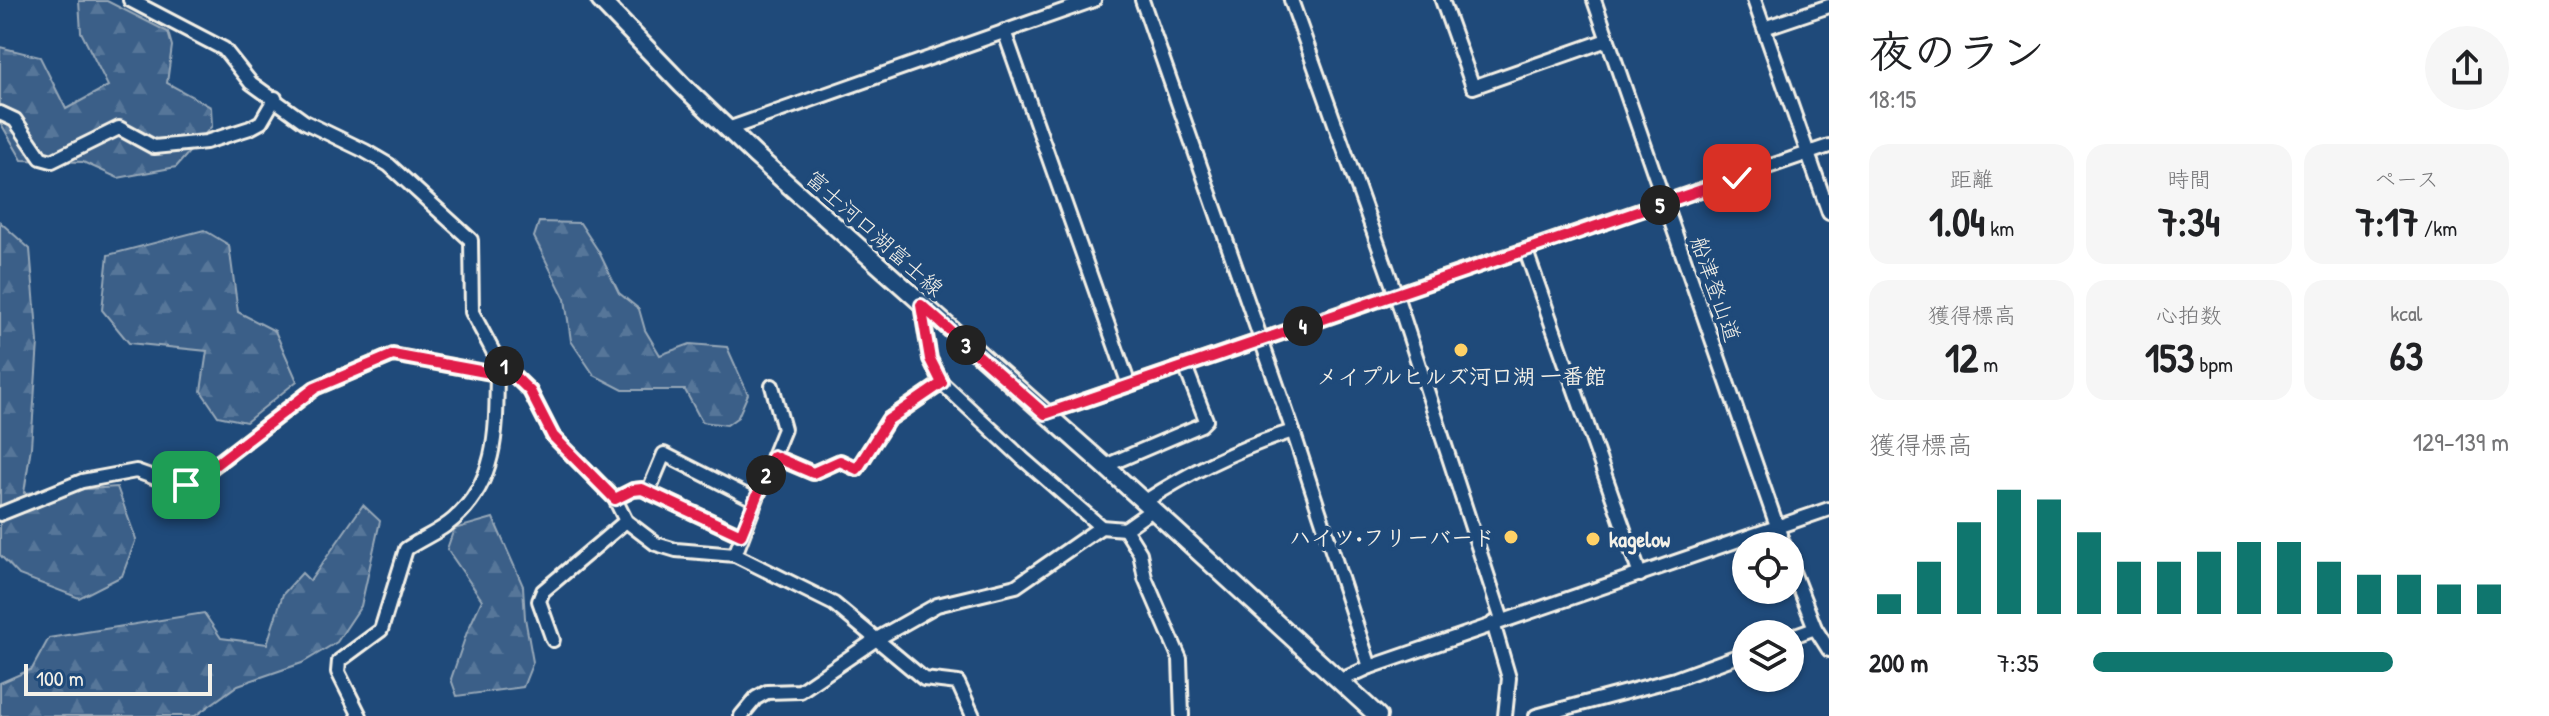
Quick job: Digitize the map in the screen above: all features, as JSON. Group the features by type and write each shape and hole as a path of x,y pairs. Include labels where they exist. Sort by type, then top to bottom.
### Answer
{"main road":[{"name":"富士河口湖富士線","path":"600,0 634,38 728,129 921,305 1105,466 1378,716"}],"street":[{"path":"130,0 224,49 251,83 305,122 389,165 471,240 472,312 497,359 530,391 553,436 615,499 626,521 656,544 676,550 735,555 834,604 924,679 958,683 973,716"},
{"path":"728,129 1094,0"},
{"path":"1142,0 1262,339 1370,667"},
{"path":"1291,0 1396,295 1498,622 1509,678 1505,716"},
{"path":"1442,0 1473,87 1607,40"},
{"name":"船津登山道","path":"1594,0 1779,532"},
{"path":"1754,0 1829,213"},
{"path":"1764,28 1829,6"},
{"path":"1004,31 1129,385"},
{"path":"0,113 15,120 41,158 52,161 119,128 154,147 206,142 261,122 275,98"},
{"path":"1045,414 1829,146"},
{"path":"1526,251 1640,575"},
{"path":"921,305 930,359 942,383 1101,527 1125,529 1168,487 1262,441 1293,431"},
{"path":"0,514 82,481 136,471 186,485 315,388 393,355 496,374"},
{"path":"360,716 338,672 339,661 381,630 406,549 454,520 480,488 495,444 497,359"},
{"path":"1105,466 1201,425 1206,420 1185,366"},
{"path":"773,456 813,473 840,461 857,469 888,420 942,383"},
{"path":"735,555 784,429 772,386"},
{"path":"648,492 664,454 755,500"},
{"path":"615,499 633,490 648,492 741,535"},
{"path":"1339,681 1498,622 1829,509"},
{"path":"553,640 539,601 543,591 626,521"},
{"path":"741,716 756,698 767,692 800,691 875,640 937,605 1016,586 1101,527"},
{"path":"1125,529 1140,553 1145,578 1180,659 1182,716"},
{"path":"1804,600 1815,628 1829,650"},
{"path":"1804,632 1815,628"},
{"path":"1536,716 1675,679 1732,658"}],"green space":[{"path":"79,1 107,1 168,32 172,46 167,83 211,107 212,126 176,167 118,178 83,162 22,160 0,122 0,47 40,57 66,109 108,86 81,32"},
{"path":"0,222 30,249 38,342 31,447 24,493 117,487 136,539 122,576 79,598 19,575 0,555"},
{"path":"539,222 580,223 599,252 619,293 639,309 645,330 660,355 690,344 727,347 748,394 738,417 727,425 702,422 685,390 623,390 594,375 571,341 565,299 534,237"},
{"path":"204,230 229,245 238,312 275,331 297,381 246,422 218,416 201,391 207,351 129,343 102,310 108,255"},
{"path":"363,505 380,521 361,606 337,642 302,663 238,685 195,716 0,716 0,683 32,669 49,638 204,613 221,638 267,644 283,594 302,573 310,581"},
{"path":"493,518 523,586 533,662 523,687 457,696 451,679 482,600 447,549 454,529"}],"place":[{"name":"メイプルヒルズ河口湖 一番館","path":"1461,350"},
{"name":"ハイツ•フリーバード","path":"1511,537"},
{"name":"kagelow","path":"1593,539"}],"route":[{"path":"186,485 315,388 393,355 496,374 497,359 530,391 553,436 615,499 642,489 741,535 773,456 813,473 840,461 857,469 888,420 942,383 930,359 921,305 1045,414 1737,178"}]}
